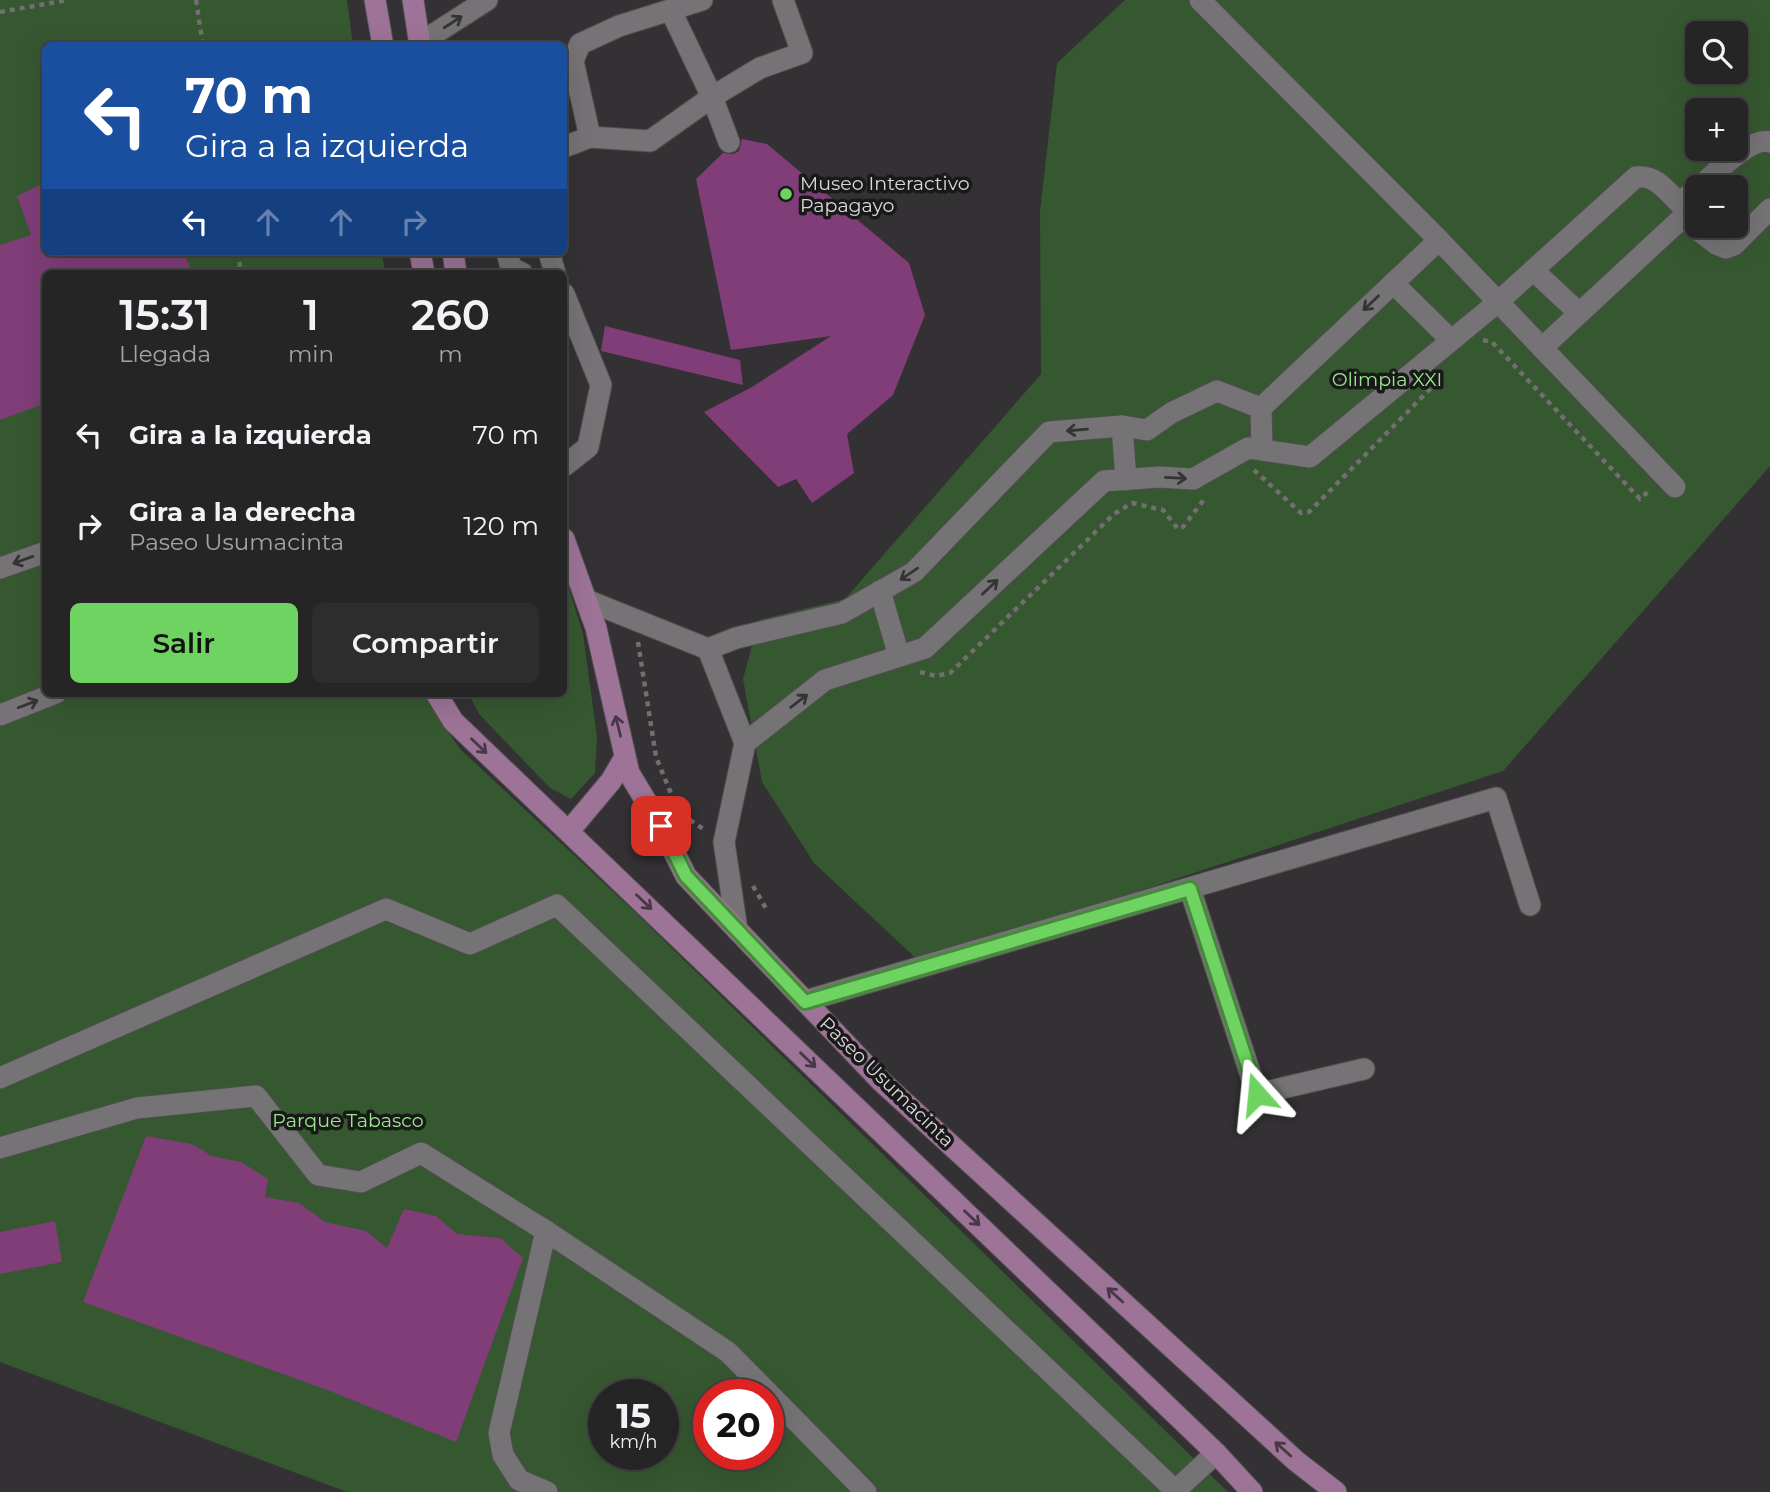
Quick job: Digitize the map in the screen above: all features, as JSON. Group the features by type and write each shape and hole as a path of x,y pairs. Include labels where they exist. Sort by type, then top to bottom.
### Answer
{"main road":[{"path":"375,0 382,42"},
{"path":"413,0 420,42"},
{"name":"Paseo Usumacinta","path":"567,548 596,628 629,773 661,826 686,876 881,1081 1296,1461 1336,1492"},
{"name":"Paseo Usumacinta","path":"438,697 453,721 1216,1453 1252,1492"},
{"path":"569,831 611,781 625,757"}],"lane":[{"path":"423,42 487,0"},
{"path":"590,137 573,61 580,44 619,26 702,0"},
{"path":"567,146 590,137 650,141 712,97 760,68 802,53 783,0"},
{"path":"1200,0 1439,240 1670,482"},
{"path":"671,11 712,97 729,142"},
{"path":"1713,175 1749,145 1765,140 1770,142"},
{"path":"1256,459 1310,457 1498,302 1636,177 1646,176 1656,180 1680,210 1716,244 1726,248 1734,245 1770,209"},
{"path":"1542,348 1685,204"},
{"path":"1256,459 1261,408 1439,240"},
{"path":"1533,270 1579,313"},
{"path":"1393,283 1450,339"},
{"path":"567,301 601,385 588,447 567,464"},
{"path":"586,600 708,649 736,638 842,613 914,572 1049,432 1122,426 1147,430 1171,413 1217,391 1261,408"},
{"path":"1122,426 1126,480"},
{"path":"745,743 825,680 925,648 1104,481 1159,477 1193,479 1248,448 1256,459"},
{"path":"0,568 42,553"},
{"path":"880,592 899,656"},
{"path":"708,649 745,743 724,842 737,930"},
{"path":"0,715 46,697"},
{"path":"805,1002 1496,798 1530,905"},
{"path":"1190,889 1257,1094 1364,1069"},
{"path":"0,1078 386,909 470,944 557,905 1175,1491 1216,1453"},
{"path":"0,1148 137,1108 256,1096 318,1175 361,1182 421,1153 546,1231 728,1352 866,1492"},
{"path":"546,1231 499,1433 503,1455 519,1480 547,1492"}],"path":[{"path":"0,12 68,0"},
{"path":"196,0 202,42"},
{"path":"1478,339 1492,342 1640,499 1670,482"},
{"path":"1256,459 1301,513 1309,512 1441,378"},
{"path":"919,672 936,676 950,673 1114,514 1132,503 1163,510 1178,529 1183,527 1208,494"},
{"path":"634,619 656,757 679,813 724,842"},
{"path":"749,879 767,909"}],"green space":[{"name":"Parque Tabasco","path":"0,0 347,0 353,42 42,42 42,256 383,256 385,270 42,270 42,697 425,697 460,749 635,912 1228,1492 347,1492 0,1362"},
{"name":"Olimpia XXI","path":"1125,0 1770,0 1770,466 1503,771 921,963 814,863 762,782 743,679 759,620 845,599 1041,374 1040,211 1057,63"},
{"path":"567,582 583,634 597,737 595,773 571,799 550,788 479,714 470,697 567,697"}],"building":[{"path":"742,139 767,144 909,263 925,315 893,395 847,434 854,473 812,503 796,479 778,487 704,412 752,387 831,336 731,350 696,179 723,153 733,154 739,151"},
{"path":"42,184 42,256 186,256 191,270 42,270 42,404 0,420 0,245 31,235 17,196"},
{"path":"605,326 740,360 743,385 601,351"},
{"path":"146,1136 192,1144 212,1156 241,1162 268,1179 265,1197 299,1203 325,1222 366,1231 387,1248 404,1209 436,1216 457,1234 500,1238 523,1258 456,1442 330,1391 83,1302"},
{"path":"55,1221 62,1262 0,1274 0,1232"}],"place":[{"name":"Museo Interactivo Papagayo","path":"786,194"}],"route":[{"path":"661,826 686,876 805,1002 1190,889 1257,1094"}]}
